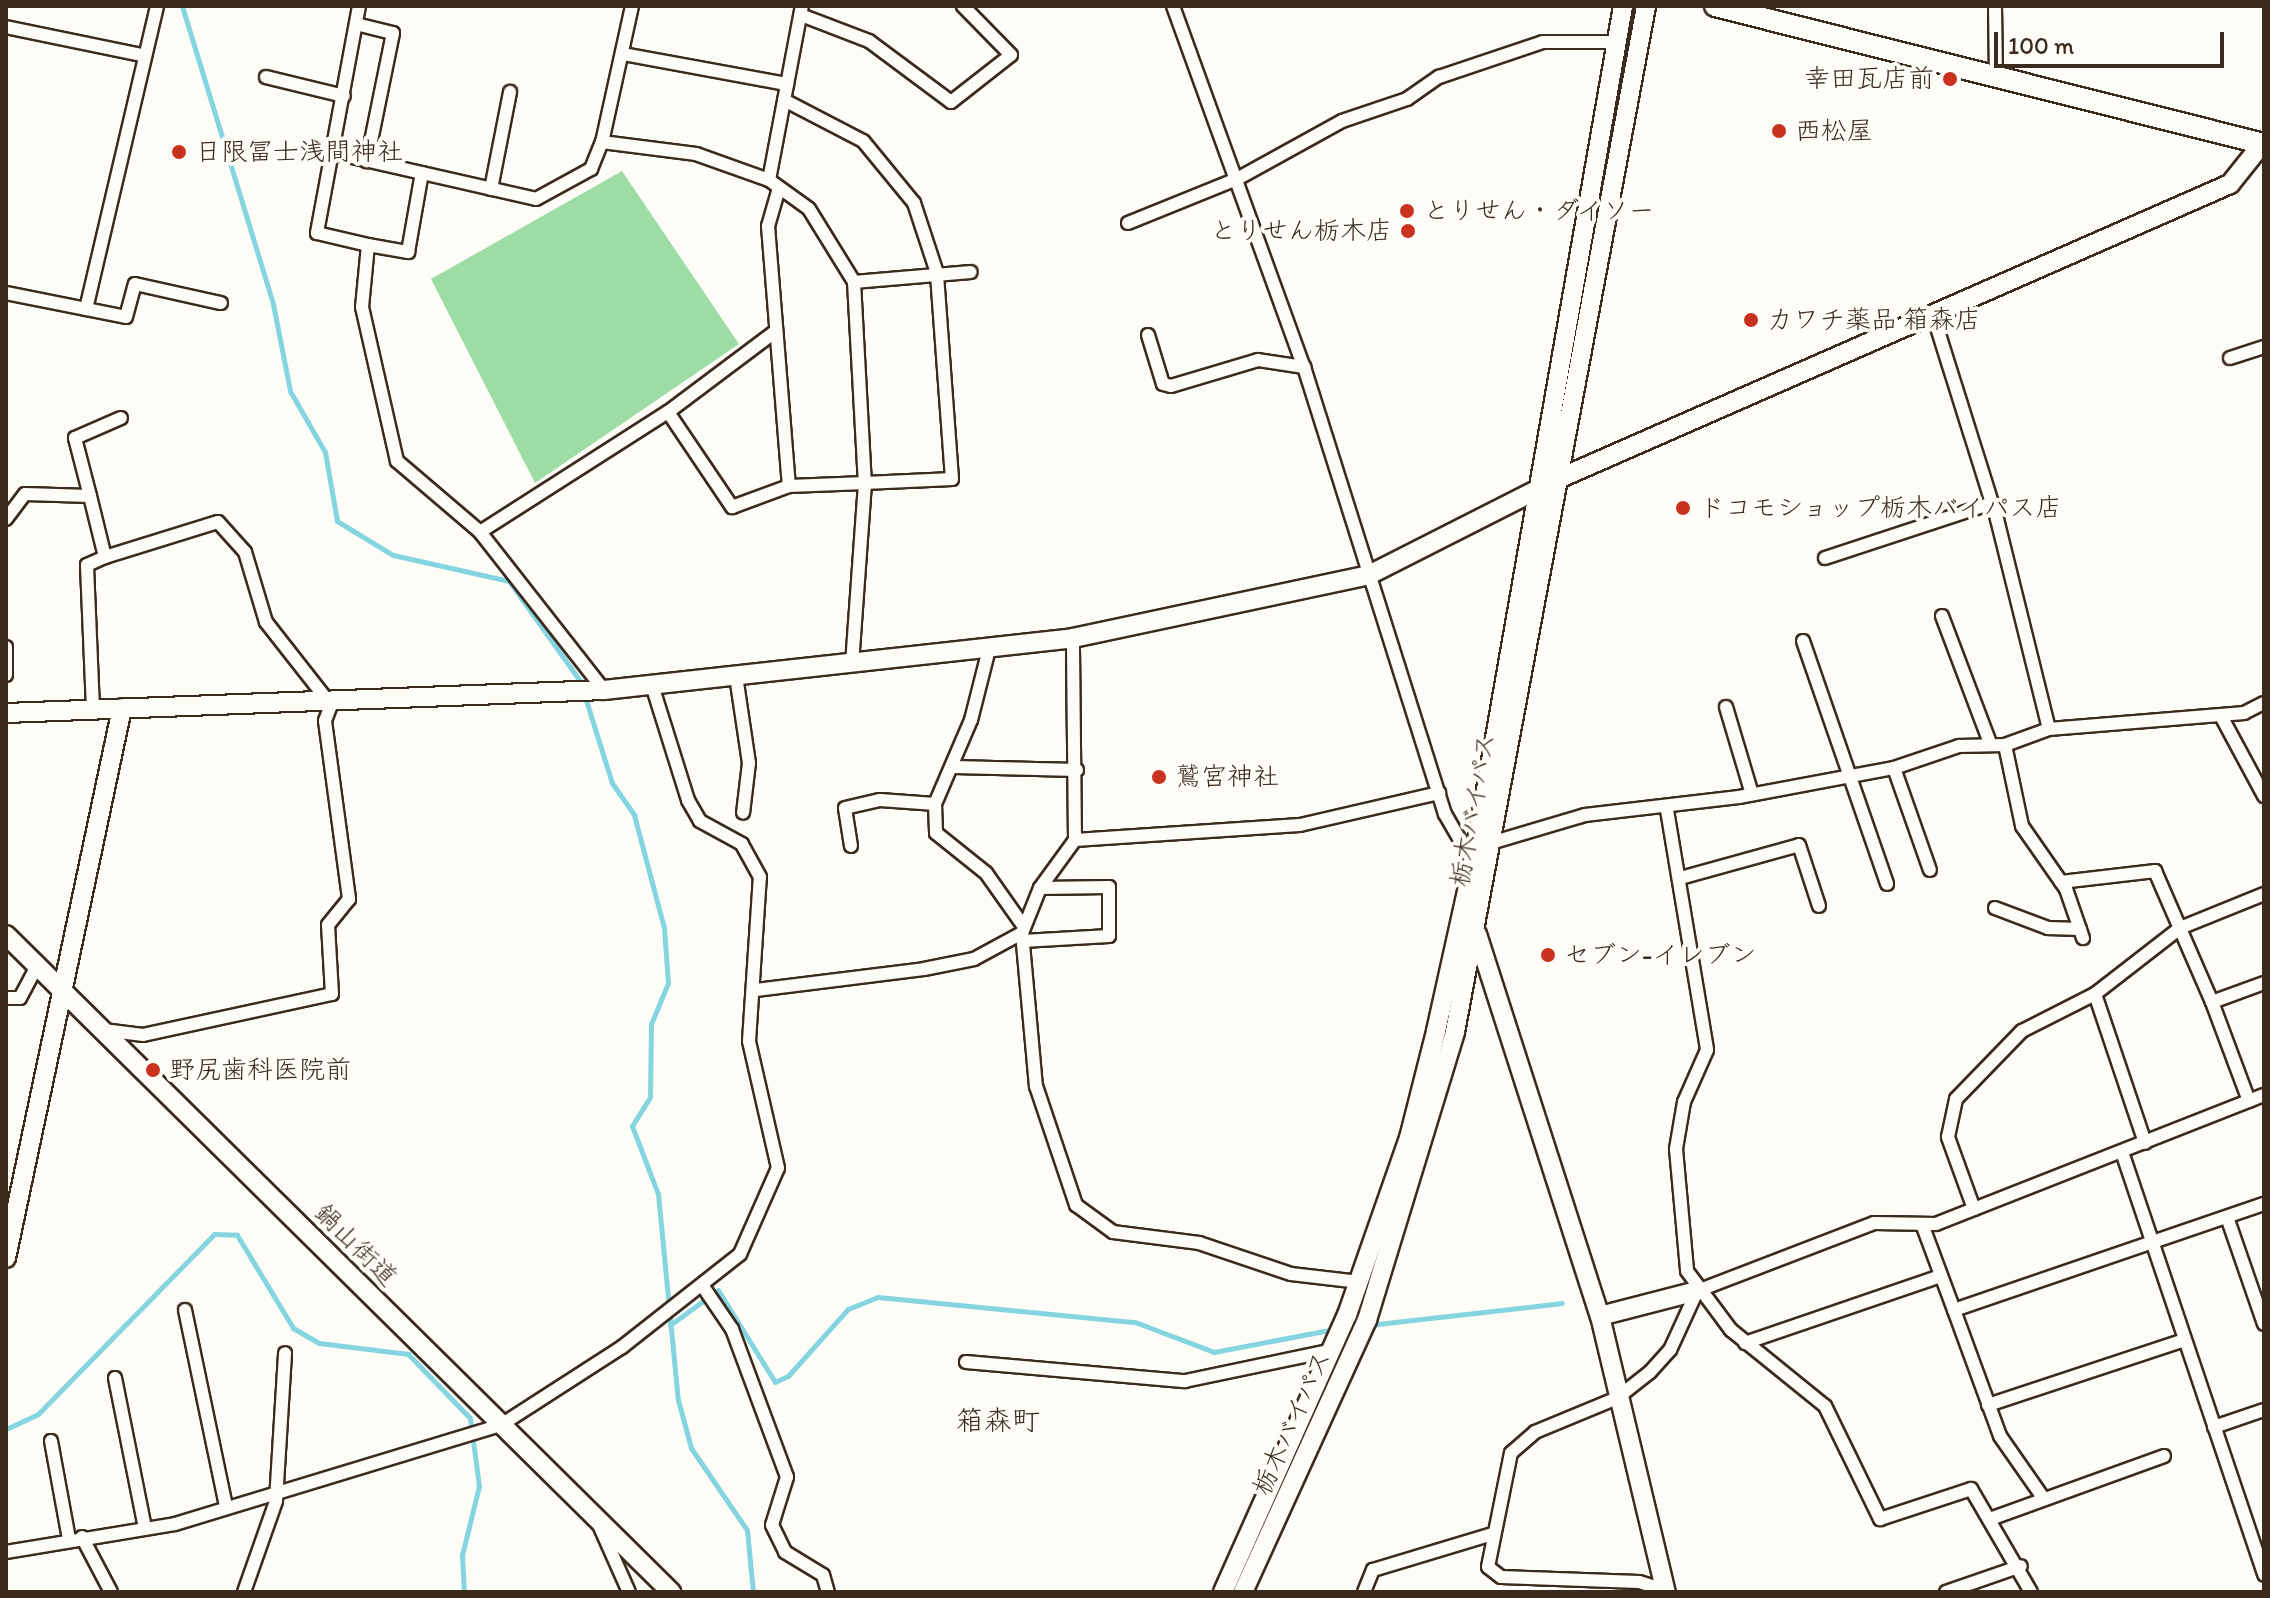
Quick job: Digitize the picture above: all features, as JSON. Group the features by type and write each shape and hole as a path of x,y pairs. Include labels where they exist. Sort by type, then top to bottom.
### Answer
{"main road":[{"path":"1715,6 2263,144"}],"street":[{"path":"86,309 141,55 157,6"},
{"path":"359,6 317,233 408,252 422,173"},
{"path":"334,153 536,199 567,187 591,169 602,142 632,6"},
{"path":"789,486 768,226 784,100 802,10 869,41 951,102 1011,55 963,6"},
{"path":"1173,6 1304,367 1439,793 1473,864 1487,882"},
{"name":"栃木バイパス","path":"1223,1592 1334,1350 1409,1138 1473,864 1623,6"},
{"name":"栃木バイパス","path":"1243,1592 1321,1427 1391,1251 1477,935 1646,6"},
{"path":"1995,6 1996,77"},
{"path":"356,24 393,33 367,161"},
{"path":"6,27 141,55"},
{"path":"1128,223 1237,179 1342,121 1495,57 1543,42 1617,42"},
{"path":"623,54 787,84"},
{"path":"266,77 344,96"},
{"path":"491,189 510,92"},
{"path":"668,412 732,507 789,486 952,479 937,273 914,203 863,141 784,100"},
{"path":"602,142 696,154 774,184 809,209 854,282 865,483 852,663"},
{"path":"6,713 331,705 604,690 1073,638 1369,575 1558,479 1934,318 2230,184 2263,144"},
{"path":"368,245 362,307 397,461 480,532 604,690"},
{"path":"854,282 971,272"},
{"path":"6,293 126,317 135,284 221,303"},
{"path":"1934,318 1992,503 2049,729"},
{"path":"480,532 668,412 776,331"},
{"path":"1148,335 1163,384 1171,386 1258,360 1304,367"},
{"path":"2230,358 2264,347"},
{"path":"105,557 75,438 121,418"},
{"path":"6,519 25,494 90,496"},
{"path":"1825,558 1992,503"},
{"path":"93,709 87,565 218,522 245,552 266,622 331,705"},
{"path":"1942,616 1990,743"},
{"path":"1073,638 1077,770 1075,840 1040,888 1023,933 1036,1086 1076,1205 1113,1232 1199,1243 1291,1274 1360,1282"},
{"path":"1803,641 1887,884"},
{"path":"6,647 6,675"},
{"path":"989,649 954,767 935,804 936,833 986,873 1023,933"},
{"path":"736,676 749,763 743,813"},
{"path":"6,1552 145,1528 501,1425 704,1288 740,1254 778,1168 749,1041 756,990 760,877 742,844 700,821 688,800 652,685"},
{"path":"102,1030 143,1035 332,994 328,925 349,899 325,721 331,705"},
{"path":"1494,842 1626,806 1667,810 1894,768 1990,743 2005,745 2049,729 2221,716 2263,706"},
{"path":"1726,707 1752,794"},
{"path":"7,1249 122,708"},
{"path":"2221,716 2264,796"},
{"path":"1995,908 2048,928 2082,934 2061,882 2022,826 2005,745"},
{"path":"954,767 1077,770"},
{"path":"1894,768 1930,870"},
{"path":"1075,840 1300,825 1439,793"},
{"path":"851,846 845,808 880,800 935,804"},
{"path":"1667,810 1684,877 1707,1050 1684,1102 1676,1149 1687,1271 1697,1291 1745,1343 1825,1406 1880,1519 1971,1489 2021,1566 2031,1592"},
{"path":"1684,877 1799,845 1819,906"},
{"path":"2061,882 2155,871 2212,1002 2249,1101"},
{"path":"756,990 974,959 1023,933 1109,936 1109,887 1040,888"},
{"path":"1974,1209 1948,1137 1956,1099 2022,1031 2095,994 2180,928 2264,894"},
{"path":"1466,901 1600,1316 1665,1591"},
{"name":"鍋山街道","path":"6,935 671,1592"},
{"path":"6,998 20,998 37,966"},
{"path":"2212,1002 2264,983"},
{"path":"2095,994 2145,1143"},
{"path":"1600,1316 1697,1291 1874,1223 1922,1224 1974,1209 2264,1095"},
{"path":"2122,1152 2264,1575"},
{"path":"1954,1310 2264,1204"},
{"path":"2227,1217 2264,1324"},
{"path":"1922,1224 2000,1436 2044,1499"},
{"path":"1745,1343 1941,1276"},
{"path":"704,1288 738,1342 787,1477 772,1525 785,1552 823,1575 828,1592"},
{"path":"1665,1591 1639,1582 1501,1577 1488,1567 1492,1534 1511,1453 1535,1432 1617,1398 1670,1350 1697,1291"},
{"path":"185,1310 226,1506"},
{"path":"1988,1405 2185,1340"},
{"path":"966,1362 1185,1381 1334,1350"},
{"path":"244,1592 275,1488 285,1353"},
{"path":"115,1378 145,1528"},
{"path":"2214,1427 2264,1410"},
{"path":"51,1441 76,1538 111,1592"},
{"path":"1990,1519 2164,1456"},
{"path":"597,1520 629,1592"},
{"path":"1364,1592 1373,1570 1492,1534"},
{"path":"1946,1592 2021,1566"}],"green space":[{"path":"622,171 739,344 535,483 431,279"}],"waterway":[{"path":"182,6 273,304 290,391 325,452 337,521 393,555 509,581 580,681 612,783 634,815 664,928 668,983 651,1024 650,1097 632,1126 658,1194 678,1400 691,1448 747,1530 753,1592"},
{"path":"6,1429 38,1414 214,1234 237,1235 293,1328 319,1343 408,1354 470,1418 479,1486 462,1555 464,1592"},
{"path":"670,1325 718,1290 775,1382 788,1376 848,1309 878,1297 1135,1322 1214,1352 1335,1329"},
{"path":"1369,1325 1562,1303"}],"place":[{"name":"幸田瓦店前","path":"1950,79"},
{"name":"西松屋","path":"1779,131"},
{"name":"日限冨士浅間神社","path":"179,152"},
{"name":"とりせん・ダイソー","path":"1407,211"},
{"name":"とりせん栃木店","path":"1408,231"},
{"name":"カワチ薬品 箱森店","path":"1751,320"},
{"name":"ドコモショップ栃木バイパス店","path":"1683,508"},
{"name":"鷲宮神社","path":"1159,777"},
{"name":"セブン-イレブン","path":"1548,955"},
{"name":"野尻歯科医院前","path":"153,1070"}],"district":[{"name":"箱森町","path":"998,1420"}]}
